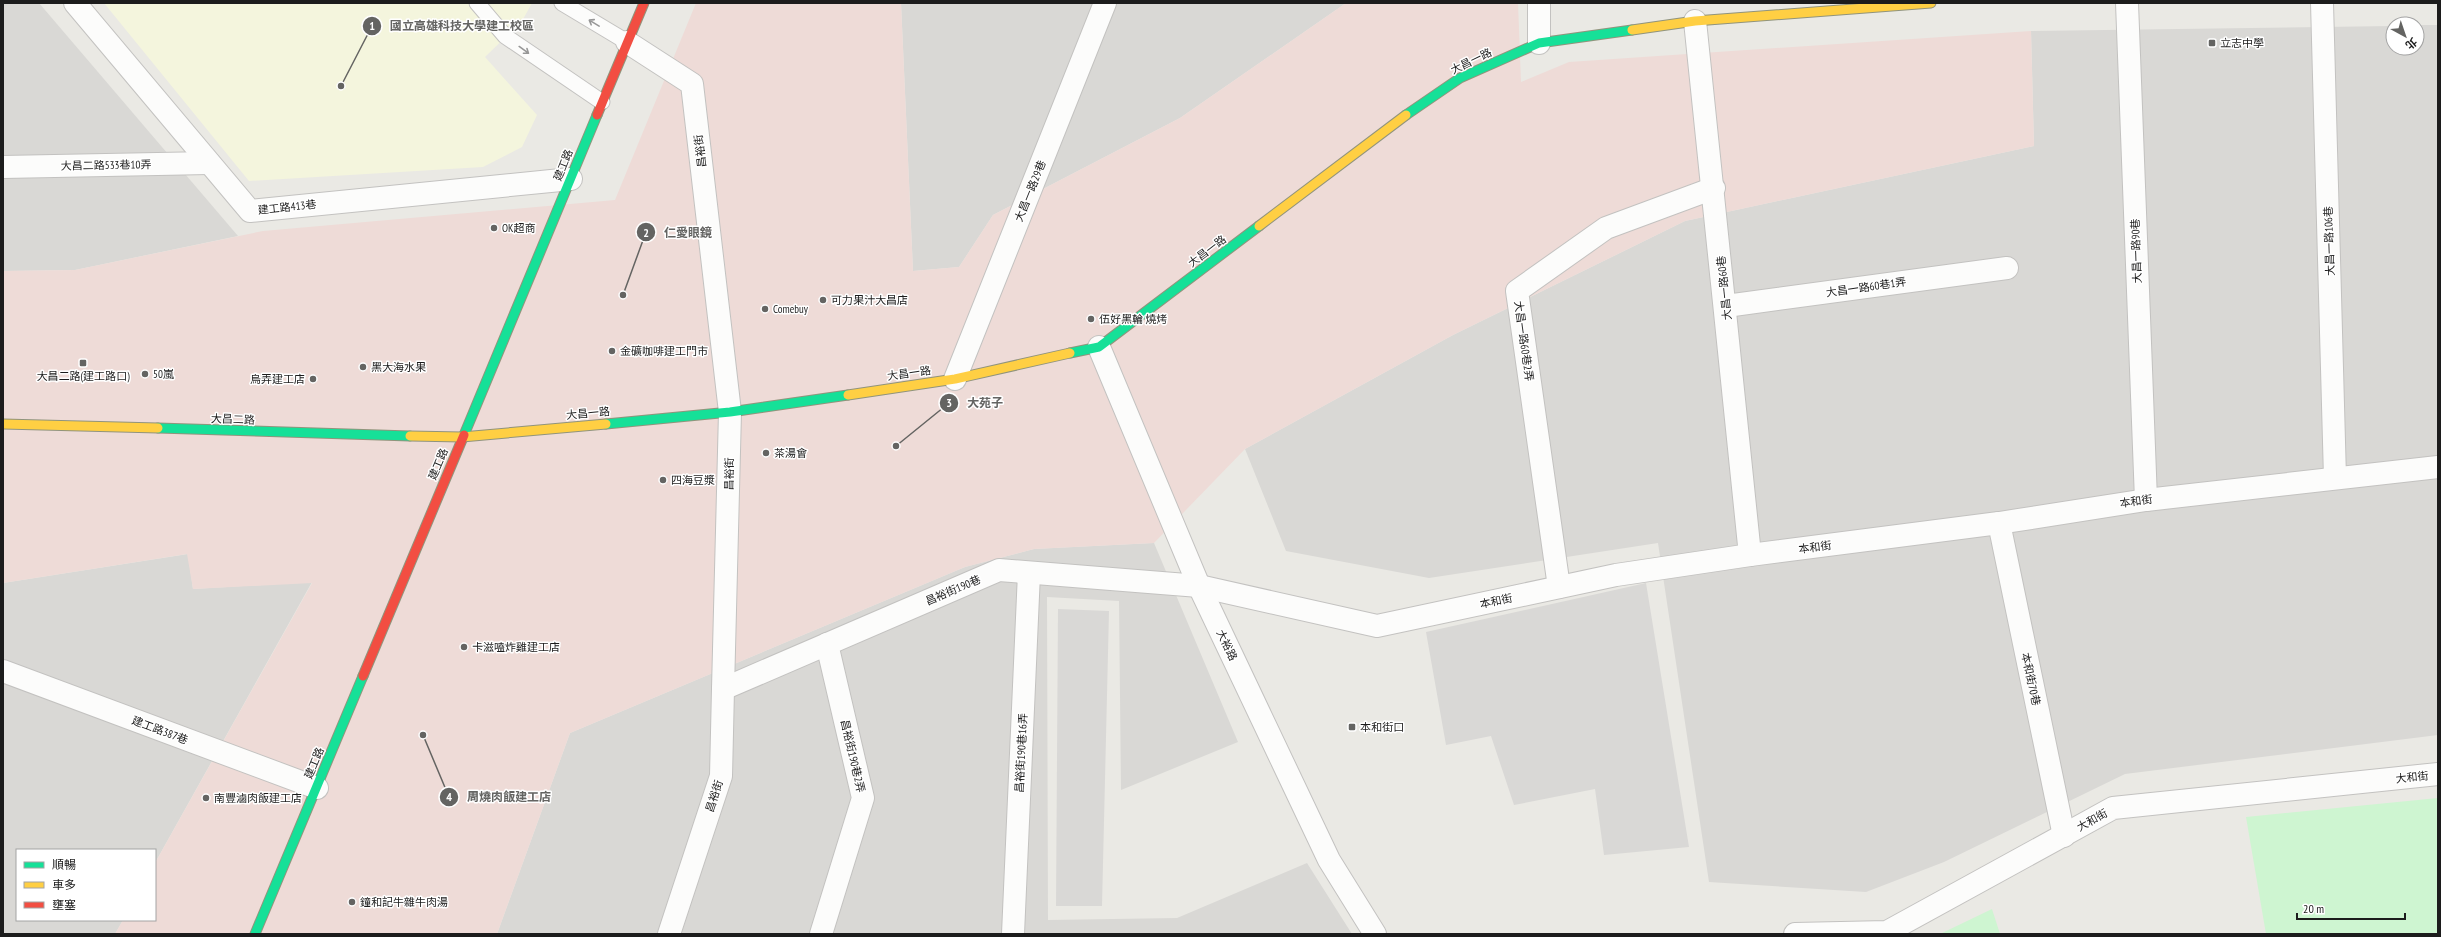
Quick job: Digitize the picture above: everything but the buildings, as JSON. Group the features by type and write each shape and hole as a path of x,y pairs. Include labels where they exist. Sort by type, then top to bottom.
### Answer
{"street":[{"name":"建工路413巷","path":"75,3 250,211 571,179"},
{"name":"建工路","path":"255,934 644,3"},
{"name":"大昌一路29巷","path":"956,378 1105,3"},
{"path":"1539,3 1539,43"},
{"name":"大昌一路","path":"462,437 730,412 956,378 1099,347 1460,78 1539,43 1695,21 1931,3"},
{"name":"大昌一路90巷","path":"2127,3 2146,500"},
{"name":"大昌一路106巷","path":"2322,3 2335,478"},
{"name":"大昌一路60巷","path":"1695,21 1714,188 1750,555"},
{"name":"昌裕街","path":"627,42 692,84 730,412 720,776 669,934"},
{"name":"大昌二路533巷10弄","path":"3,167 209,163"},
{"name":"大昌一路60巷2弄","path":"1559,588 1517,291 1606,228 1714,188"},
{"name":"大昌一路60巷1弄","path":"1726,306 2007,268"},
{"name":"大裕路","path":"1099,347 1199,586 1330,860 1375,934"},
{"name":"大昌二路","path":"3,424 462,437"},
{"name":"本和街","path":"1199,586 1376,626 1616,575 1750,555 1999,523 2146,500 2438,467"},
{"name":"本和街70巷","path":"1999,523 2064,836"},
{"name":"昌裕街190巷","path":"723,689 999,570 1199,586"},
{"name":"昌裕街190巷16弄","path":"1013,934 1029,573"},
{"name":"昌裕街190巷2弄","path":"820,934 863,798 827,644"},
{"name":"建工路387巷","path":"3,671 316,788"},
{"name":"大和街","path":"1795,934 1886,932 2113,808 2438,774"}],"lane":[{"path":"477,3 506,36 602,102"},
{"path":"562,3 627,42"}],"shaded area":[{"path":"3,3 39,3 238,236 75,270 3,271"},
{"path":"104,3 532,3 522,21 485,57 537,115 522,147 483,167 249,181"},
{"path":"696,3 901,3 913,271 959,267 993,215 1180,118 1346,3 1518,3 1521,82 1569,62 2031,31 2034,146 1685,221 1453,335 1245,449 1154,543 1034,549 965,567 570,733 497,934 115,934 122,921 156,921 156,861 312,583 193,589 187,554 3,583 3,271 75,270 263,231 615,200"},
{"path":"901,3 1346,3 1180,118 993,215 959,267 913,271"},
{"path":"2425,25 2438,25 2438,735 2125,774 1944,862 1866,892 1709,882 1658,543 1429,578 1286,551 1245,449 1453,335 1685,221 2034,146 2031,31 2385,26 2385,56 2425,56"},
{"path":"1154,543 1238,742 1121,790 1119,601 1047,597 1048,920 1177,918 1307,863 1352,934 497,934 570,733 965,567 1034,549"},
{"path":"188,554 193,589 312,582 156,861 156,849 16,849 16,921 122,921 115,934 3,934 3,583"},
{"path":"1646,583 1689,847 1604,855 1595,789 1514,805 1491,736 1446,745 1426,632"},
{"path":"1058,609 1109,611 1102,906 1056,906"}],"green space":[{"path":"2438,798 2438,934 2266,934 2246,817"},
{"path":"1992,909 2000,934 1940,934"}],"traffic: fast":[{"path":"1406,115 1460,78 1539,43 1632,30"},
{"path":"464,435 597,115"},
{"path":"1070,353 1099,347 1259,226"},
{"path":"606,424 730,412 848,395"},
{"path":"158,428 410,436"},
{"path":"255,934 363,676"}],"traffic: slow":[{"path":"1632,30 1695,21 1931,3"},
{"path":"1259,226 1406,115"},
{"path":"848,395 955,379 1070,353"},
{"path":"3,424 158,428"},
{"path":"410,436 462,437 606,424"}],"traffic: jam":[{"path":"597,115 644,3"},
{"path":"363,676 464,435"}],"place":[{"name":"立志中學","path":"2212,43"},
{"name":"國立高雄科技大學建工校區","path":"341,86"},
{"name":"OK超商","path":"494,228"},
{"name":"仁愛眼鏡","path":"623,295"},
{"name":"可力果汁大昌店","path":"823,300"},
{"name":"Comebuy","path":"765,309"},
{"name":"伍好黑輪 燒烤","path":"1091,319"},
{"name":"金礦咖啡建工門市","path":"612,351"},
{"name":"大昌二路(建工路口)","path":"83,363"},
{"name":"黑大海水果","path":"363,367"},
{"name":"50嵐","path":"145,374"},
{"name":"烏弄建工店","path":"313,379"},
{"name":"大苑子","path":"896,446"},
{"name":"茶湯會","path":"766,453"},
{"name":"四海豆漿","path":"663,480"},
{"name":"卡滋嗑炸雞建工店","path":"464,647"},
{"name":"本和街口","path":"1352,727"},
{"name":"周燒肉飯建工店","path":"423,735"},
{"name":"南豐滷肉飯建工店","path":"206,798"},
{"name":"鐘和記牛雜牛肉湯","path":"352,902"}]}
